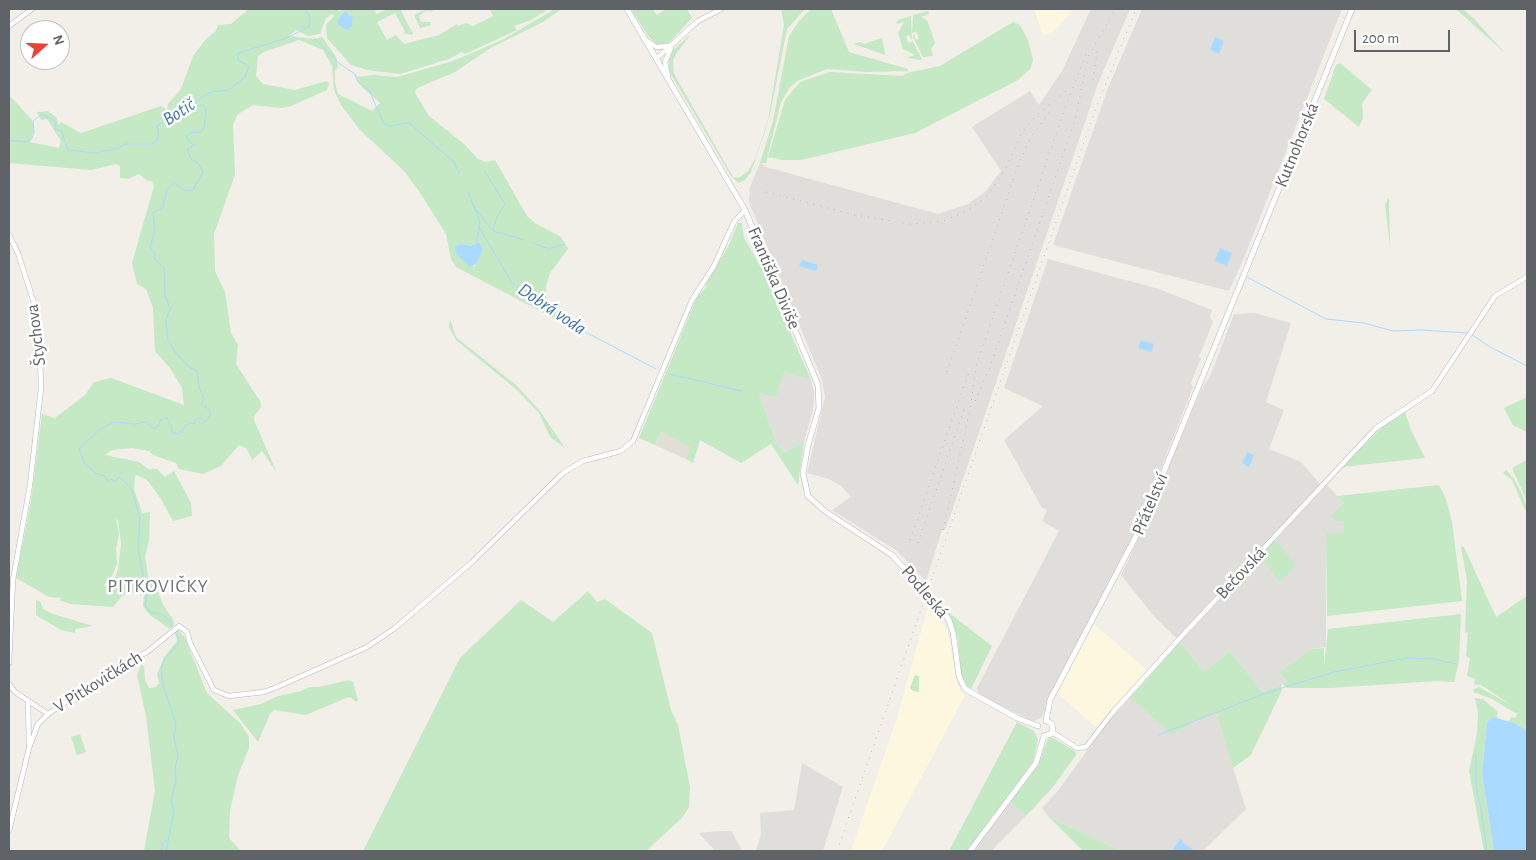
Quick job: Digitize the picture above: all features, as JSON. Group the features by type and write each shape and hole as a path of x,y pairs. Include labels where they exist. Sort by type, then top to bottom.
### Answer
{"main road":[{"name":"Františka Diviše","path":"627,9 745,210 818,389 819,408 804,464 805,488"},
{"name":"Kutnohorská","path":"1242,281 1352,9"},
{"name":"Přátelství","path":"1046,720 1050,700 1143,523 1242,281"},
{"name":"Podleská","path":"805,488 815,504 899,561 942,609 953,632 959,676 965,689 1017,718 1038,726"},
{"path":"970,851 1036,762 1044,736 1052,732 1052,724 1046,720 1038,726 1039,732 1044,736"}],"street":[{"path":"9,26 32,9"},
{"path":"657,58 698,21 721,9"},
{"path":"646,40 656,46 673,44"},
{"path":"671,83 665,62 673,44"},
{"name":"V Pitkovičkách","path":"29,748 38,724 48,714 116,668 147,652 175,628 187,632 190,643 209,683 216,691 229,696 264,692 277,687 367,647 395,628 491,545 563,473 583,461 621,451 634,441 692,300 714,266 734,222 745,210"},
{"name":"Štychova","path":"9,235 24,271 37,323 41,388 36,438 13,580 9,663"},
{"name":"Bečovská","path":"1052,732 1075,747 1082,749 1230,584 1376,428 1432,391 1496,296 1527,278"},
{"path":"9,684 15,692 48,714"},
{"path":"9,831 29,748 28,700"}],"shaded area":[{"path":"1034,9 1074,9 1053,32 1043,35"},
{"path":"1091,9 1130,9 1099,81 952,511 945,530 942,530 926,581 897,551 832,510 851,497 841,486 829,479 807,473 825,397 822,380 749,202 750,187 760,163 766,167 938,214 968,204 985,192 1001,171 972,127 1030,91 1039,105 1062,71"},
{"path":"1142,9 1342,9 1244,258 1229,291 1053,245 1108,88"},
{"path":"1048,259 1159,289 1212,310 1210,317 1213,322 1191,383 1193,387 1141,520 1041,718 1033,721 979,695 977,688 1059,531 1042,521 1047,510 1042,508 1004,440 1043,406 1004,388"},
{"path":"1254,313 1291,323 1266,402 1284,410 1269,449 1301,462 1320,484 1177,638 1153,615 1121,575 1145,525 1200,392 1211,374 1234,314"},
{"path":"783,372 811,380 814,393 813,410 804,442 784,452 777,444 759,394 776,397"},
{"path":"661,432 692,447 686,459 655,445"},
{"path":"1327,485 1344,503 1337,521 1344,520 1344,532 1326,535 1326,647 1312,649 1279,672 1288,683 1262,692 1230,651 1204,672 1180,642"},
{"path":"929,603 948,632 956,679 960,690 965,695 882,851 851,851 897,718"},
{"path":"1094,624 1148,671 1097,728 1057,693"},
{"path":"1130,698 1172,735 1194,722 1216,713 1246,809 1203,851 1121,851 1049,817 1042,808 1057,792 1108,722"},
{"path":"802,763 843,787 823,851 756,851 761,834 760,813 794,810"},
{"path":"1010,802 1026,816 992,850 974,851 984,833"},
{"path":"732,831 742,851 715,851 699,833"}],"green space":[{"path":"249,9 335,9 339,11 346,9 375,9 376,14 387,9 400,9 412,32 414,31 412,35 403,33 405,31 395,13 377,22 387,40 396,35 404,44 439,35 457,24 458,26 466,23 473,26 493,16 490,10 492,9 549,9 529,21 514,26 517,30 465,54 462,52 449,59 400,74 367,70 351,65 327,38 326,25 334,16 332,14 326,18 320,34 308,36 296,30 289,36 314,39 322,37 336,57 338,66 335,71 335,83 338,94 372,111 380,103 361,86 356,77 374,75 397,77 453,61 502,40 555,9 562,9 541,23 492,47 455,72 416,89 415,93 429,116 464,144 478,159 486,162 495,160 527,216 535,223 561,237 568,249 550,273 546,286 546,298 565,317 561,322 456,267 451,259 446,234 421,194 404,171 360,130 341,105 334,90 332,66 323,50 299,40 264,52 258,56 256,76 263,84 295,90 326,81 329,83 327,90 291,106 282,108 253,105 238,114 233,124 235,175 214,234 215,271 225,292 231,333 238,345 236,364 260,401 261,407 254,416 254,420 277,473 262,451 252,460 247,449 239,445 221,466 203,474 179,469 176,463 153,455 149,451 132,448 112,450 105,455 139,462 148,469 157,469 165,477 174,471 191,503 192,516 173,521 148,481 137,475 135,476 134,489 142,513 150,512 149,541 145,556 149,583 156,586 163,605 173,619 174,624 170,629 150,615 143,606 144,595 128,592 113,607 71,604 59,600 62,598 49,597 16,578 31,501 42,414 55,418 85,395 94,382 111,378 184,405 182,388 170,368 155,351 153,308 146,289 137,284 132,263 154,186 152,181 146,180 139,174 128,179 120,178 120,166 116,164 91,170 9,163 9,95 33,121 33,133 30,142 59,148 61,141 47,119 41,120 37,112 48,111 56,117 59,125 61,122 81,133 161,106 167,110 168,104 181,89 193,56 206,39 216,31 218,25 231,24","holes":["346,11 352,18 350,29 339,17","479,242 483,249 474,267 458,256 462,244 471,246","116,519 118,520 121,544 118,569 115,579 106,586 103,585 110,581 117,564 116,549 119,534"]},
{"path":"427,9 436,9 424,12 419,16 421,22 430,22 431,25 420,28 414,15"},
{"path":"631,9 653,9 657,15 666,9 687,9 692,18 670,42 658,45 649,37"},
{"path":"781,9 805,9 787,29 770,114 765,131 751,172 745,180 738,183 731,176 669,71 669,57 672,51 691,34 673,61 674,74 733,177 739,178 749,170 755,159 768,120 784,25"},
{"path":"811,9 831,9 849,52 908,69 908,71 866,72 827,69 797,81 790,87 781,102 766,163 760,163 773,121 789,36 799,21"},
{"path":"1456,9 1463,9 1505,53"},
{"path":"928,11 929,14 921,17 927,20 935,43 931,49 933,56 923,57 913,37 914,34 916,40 919,39 917,32 912,33 913,15"},
{"path":"911,16 912,40 909,35 906,36 908,43 913,41 922,60 906,58 915,55 903,49 898,33 904,22 896,24 898,20"},
{"path":"1013,22 1020,25 1028,40 1033,60 1030,69 1018,80 915,133 801,160 782,160 768,157 785,100 800,82 830,72 902,76 907,73 940,66"},
{"path":"882,38 885,55 854,44 860,42 864,44"},
{"path":"1340,63 1372,90 1362,103 1363,118 1359,127 1324,99 1336,65"},
{"path":"1388,198 1389,200 1390,246 1385,205"},
{"path":"738,223 742,223 744,238 764,272 811,380 784,372 776,397 759,394 777,444 784,452 804,442 798,485 771,444 741,463 700,440 693,463 686,459 691,447 661,432 655,445 639,438 697,297 707,286 705,285 729,245"},
{"path":"450,319 456,337 516,385 540,411 565,448 550,437 539,413 517,390 456,340 449,327"},
{"path":"1527,397 1527,432 1513,425 1504,408"},
{"path":"1405,412 1411,430 1425,458 1343,467 1384,425"},
{"path":"1527,460 1527,501 1512,468"},
{"path":"1506,470 1514,479 1521,492 1527,508 1527,514 1512,480 1503,473"},
{"path":"1439,485 1446,499 1452,522 1462,601 1327,616 1326,534 1344,532 1344,521 1337,521 1331,516 1344,503 1337,496"},
{"path":"1273,541 1278,542 1296,566 1280,582 1260,555"},
{"path":"1461,547 1464,547 1496,617 1527,596 1527,731 1508,722 1511,717 1516,718 1517,714 1492,699 1473,692 1474,689 1479,687 1511,705 1481,685 1474,684 1475,679 1467,676 1470,658 1466,656 1468,632 1465,633 1467,580"},
{"path":"588,591 597,602 605,599 652,633 671,710 678,725 690,787 689,807 682,818 646,851 363,851 460,658 521,600 553,622"},
{"path":"36,600 40,601 43,609 53,614 93,626 75,629 75,633 61,630 36,615"},
{"path":"948,612 992,646 971,689 964,683 961,676 958,639"},
{"path":"1461,614 1459,661 1454,682 1437,681 1330,688 1287,688 1283,684 1287,682 1279,672 1312,649 1324,648 1324,666 1328,629"},
{"path":"174,631 179,631 184,636 207,693 241,724 249,737 249,748 238,775 230,811 229,838 241,851 144,851 155,790 146,716 137,675 141,665 144,666 145,680 149,688 156,687 159,683 157,674 164,657 178,640"},
{"path":"1180,642 1204,672 1230,651 1262,692 1281,685 1282,690 1251,755 1233,768 1216,713 1194,722 1172,735 1130,698"},
{"path":"915,675 919,676 919,692 913,691 910,688"},
{"path":"349,680 353,682 358,700 356,702 350,697 346,698 306,715 274,710 270,714 258,742 233,710 261,704 278,696 301,691 309,687 319,687"},
{"path":"1475,698 1483,699 1498,712 1497,718 1493,717 1487,722 1482,774 1494,851 1484,851 1469,771 1477,734 1478,712"},
{"path":"1017,722 1034,731 1038,740 1033,762 968,851 949,851"},
{"path":"80,734 86,752 77,755 71,737"},
{"path":"1051,737 1075,751 1076,755 1053,787 1026,816 1010,802 1037,766 1048,739"},
{"path":"1049,817 1121,851 1083,851"}],"water":[{"path":"346,11 350,16 354,17 352,18 352,26 348,30 342,28 338,23 339,17"},
{"path":"1215,37 1224,41 1219,54 1210,50"},
{"path":"479,242 483,249 476,264 470,267 458,256 455,250 456,246 462,244 471,246"},
{"path":"1220,248 1232,253 1227,266 1215,261"},
{"path":"802,260 818,265 816,271 799,266"},
{"path":"1141,340 1154,344 1151,352 1138,348"},
{"path":"1247,452 1254,455 1249,467 1242,463"},
{"path":"1493,717 1514,723 1527,731 1527,851 1494,851 1482,774 1487,722"},
{"path":"1180,839 1183,843 1195,851 1172,851"}],"waterway":[{"name":"Botič","path":"9,140 26,142 31,140 34,133 33,121 42,114 55,121 55,129 61,131 68,150 95,153 118,148 125,144 152,144 159,135 157,126 210,92 229,90 245,77 249,66 238,60 238,53 284,39 309,27 310,17 305,9"},
{"name":"Dobrá voda","path":"314,38 340,64 355,74 358,82 369,90 384,124 389,126 409,123 454,162 459,174"},
{"path":"173,627 169,619 161,614 151,613 145,605 147,594 138,549 140,518 131,488 119,477 115,482 111,479 107,481 105,476 97,474 85,464 79,449 99,430 114,422 136,424 146,422 154,429 158,426 161,419 167,418 172,428 172,433 178,434 189,423 195,424 195,419 201,418 205,422 211,415 209,409 201,405 204,399 199,387 197,371 190,368 175,352 168,340 166,320 170,309 165,294 164,268 155,259 155,253 150,248 155,230 153,213 163,207 167,190 174,183 186,191 193,190 203,172 199,164 191,159 187,149 194,145 186,136 189,133 201,132 204,128 206,109 202,105 197,107 195,102"},
{"path":"484,170 505,204 497,217 493,230"},
{"name":"Dobrá voda","path":"468,192 480,222 479,227 512,283 574,326 656,369"},
{"path":"474,207 493,231 524,240"},
{"path":"476,244 479,227"},
{"path":"533,243 549,249 565,244"},
{"path":"1247,277 1326,319 1364,323 1393,331 1422,330 1467,333"},
{"path":"1471,334 1490,347 1527,366"},
{"name":"Dobrá voda","path":"669,374 742,391"},
{"path":"166,851 174,811 171,801 176,781 175,769 178,755 174,738 176,724 163,685 161,670 164,660 179,643 175,631"},
{"path":"1158,735 1269,692 1334,672 1407,658 1433,659 1456,664"},
{"path":"1476,753 1476,787 1487,851"},
{"path":"161,851 163,842 167,840"}],"railway":[{"path":"975,401 990,367 1075,120 1088,57 1115,9"},
{"path":"837,851 1094,113 1136,9"},
{"path":"1093,80 1098,46"},
{"path":"943,530 970,410 976,366 1066,105 1088,50"},
{"path":"766,192 855,215 910,224 943,221 967,211 986,197 1005,170 1022,132 1037,115 1066,91"},
{"path":"947,372 1020,160 1031,137 1053,107"},
{"path":"910,540 970,369"},
{"path":"918,543 964,409"}],"district":[{"name":"PITKOVIČKY","path":"158,586"}]}
